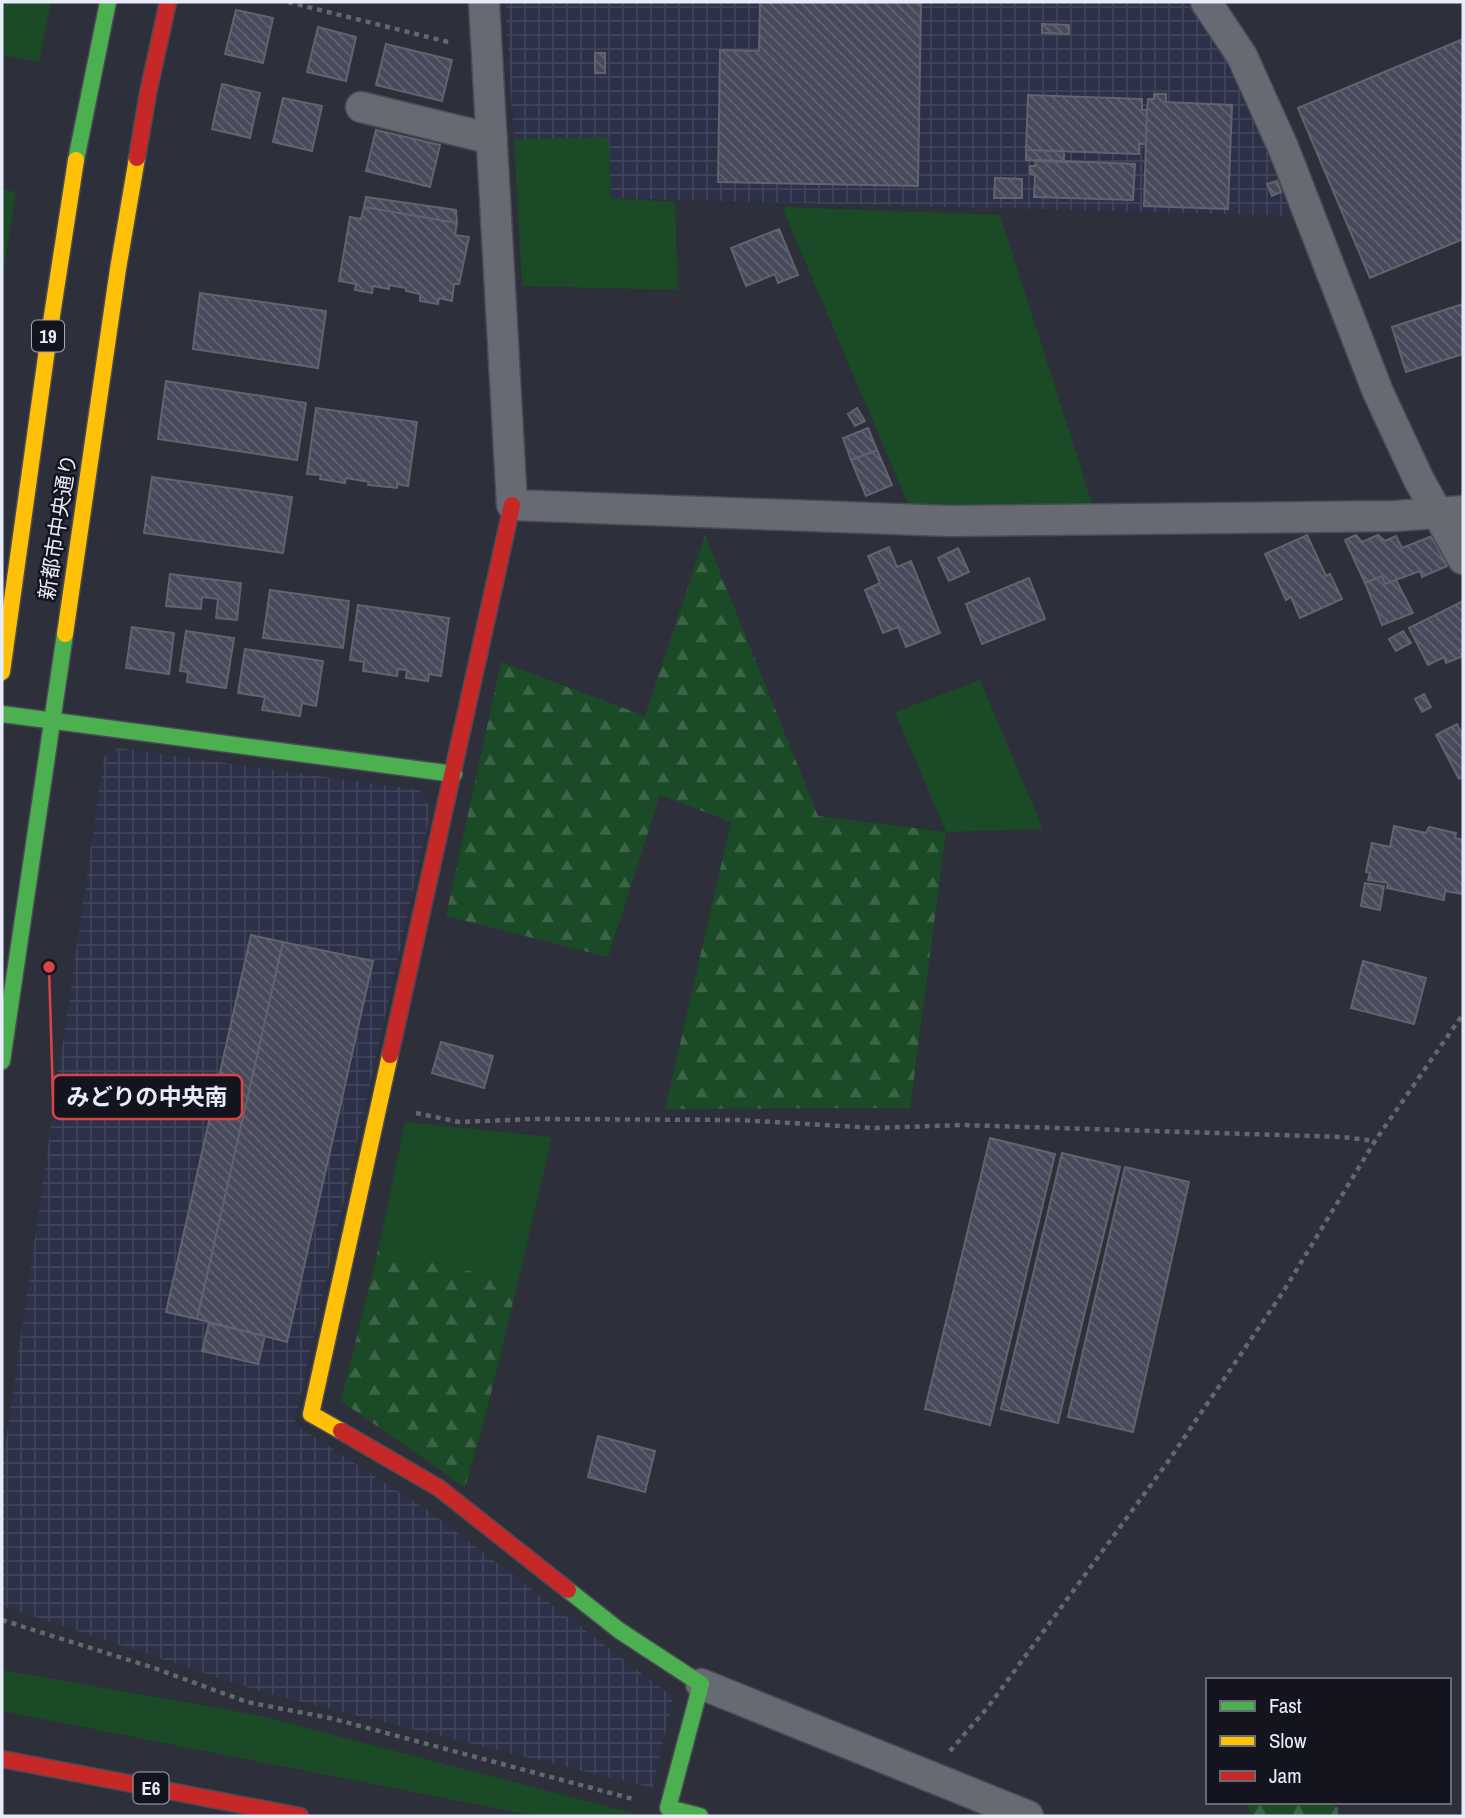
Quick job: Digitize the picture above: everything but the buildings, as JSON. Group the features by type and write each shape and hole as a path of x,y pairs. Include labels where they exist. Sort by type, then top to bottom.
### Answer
{"main road":[{"name":"新都市中央通り","path":"2,672 60,252 87,92 108,2"},
{"name":"新都市中央通り","path":"2,1061 118,269 148,93 168,2"},
{"path":"512,505 311,1414 439,1488 620,1631 701,1684 668,1808 700,1816"},
{"path":"2,715 454,774"},
{"name":"E6","path":"2,1759 300,1816"}],"street":[{"path":"484,2 512,505 950,521 1396,516 1451,511"},
{"path":"1206,2 1242,56 1283,147 1378,392 1419,480 1451,511 1463,559"},
{"path":"361,107 492,138"},
{"path":"701,1684 1028,1816"}],"path":[{"path":"288,2 487,52"},
{"path":"930,1775 988,1707 1167,1463 1283,1292 1375,1141 1463,1014"},
{"path":"381,1106 459,1122 533,1119 738,1120 875,1128 962,1125 1343,1137 1375,1141"},
{"path":"2,1620 154,1668 247,1702 330,1718 668,1808"}],"shaded area":[{"path":"505,2 1186,2 1227,53 1300,216 611,198 608,137 514,139"},
{"path":"117,748 420,790 431,810 294,1424 430,1512 673,1697 653,1788 265,1693 2,1606 2,1468 104,757"}],"green space":[{"path":"2,2 51,2 39,62 2,55"},
{"path":"609,137 611,198 675,202 678,290 522,286 514,139"},
{"path":"2,189 16,192 2,279"},
{"path":"782,207 1000,215 1093,506 909,506"},
{"path":"705,535 818,816 946,832 910,1108 665,1109 731,822 660,795 608,957 446,916 501,662 645,716"},
{"path":"980,680 1043,829 946,832 895,712"},
{"path":"405,1122 552,1137 518,1282 378,1250"},
{"path":"378,1250 518,1282 465,1487 341,1401"},
{"path":"2,1670 257,1715 644,1816 535,1816 2,1711"},
{"path":"1245,1804 1332,1804 1338,1808 1338,1816 1254,1816"}],"traffic: fast":[{"path":"76,160 108,2"},
{"path":"2,1061 65,634"},
{"path":"2,714 454,774"},
{"path":"568,1590 620,1631 701,1684 668,1808 700,1816"}],"traffic: slow":[{"path":"65,634 118,269 137,158"},
{"path":"2,672 76,160"},
{"path":"341,1431 311,1414 390,1055"}],"traffic: jam":[{"path":"137,158 168,2"},
{"path":"390,1055 512,505"},
{"path":"341,1431 439,1488 568,1590"},
{"path":"2,1759 300,1816"}],"place":[{"name":"みどりの中央南","path":"49,967"}]}
